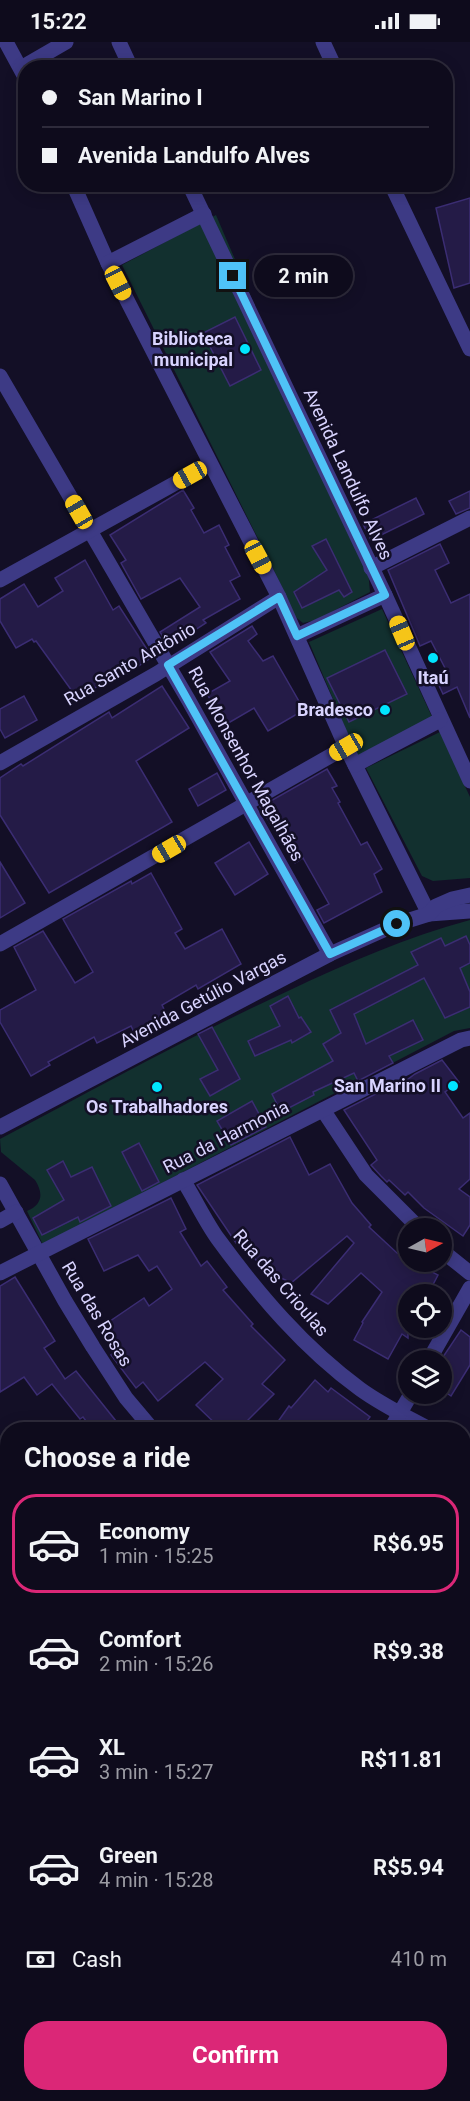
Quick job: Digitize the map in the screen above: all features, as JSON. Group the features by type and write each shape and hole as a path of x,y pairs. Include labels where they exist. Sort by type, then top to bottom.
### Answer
{"street":[{"path":"6,42 18,65"},
{"path":"42,60 66,42"},
{"path":"119,42 127,60"},
{"path":"323,42 331,60"},
{"path":"77,192 108,263 279,597 346,747 429,914"},
{"name":"Avenida Landulfo Alves","path":"193,192 385,595 470,782"},
{"path":"395,192 468,341"},
{"path":"108,263 204,214"},
{"name":"Rua Monsenhor Magalhães","path":"0,376 168,665 330,954"},
{"path":"0,580 210,464"},
{"path":"371,568 470,518"},
{"path":"297,636 385,595"},
{"name":"Rua Santo Antônio","path":"0,763 156,674 279,597"},
{"path":"355,765 440,720"},
{"path":"0,944 346,747"},
{"name":"Avenida Getúlio Vargas","path":"429,914 436,906 452,899 470,896"},
{"name":"Avenida Getúlio Vargas","path":"0,1127 330,954 397,924 429,914 470,912"},
{"name":"Rua da Harmonia","path":"0,1273 323,1110 467,1043"},
{"path":"323,1110 366,1174 409,1218"},
{"name":"Rua das Crioulas","path":"183,1180 217,1238 285,1322 321,1359 361,1390 416,1422"},
{"name":"Rua das Rosas","path":"0,1184 65,1301 126,1398 146,1422"},
{"path":"0,1221 16,1212"},
{"path":"452,1259 470,1274"},
{"path":"435,1350 470,1288"},
{"path":"394,1422 405,1404"}],"green space":[{"path":"216,215 368,570 370,592 316,620 303,623 293,615 285,593 122,265"},
{"path":"382,609 433,719 357,756 309,642"},
{"path":"440,732 470,797 470,878 433,881 422,876 366,768"},
{"path":"470,920 470,1028 454,1031 43,1245 27,1211 36,1206 40,1199 38,1185 1,1152 0,1139 251,1008 355,961 400,943"}],"building":[{"path":"470,198 470,283 454,288 436,208"},
{"path":"235,317 261,370 230,386 203,333"},
{"path":"183,490 194,508 191,510 204,533 219,525 229,545 225,547 240,576 230,581 240,599 203,620 206,623 169,647 160,632 200,607 180,578 141,599 121,563 126,560 110,535"},
{"path":"470,491 470,508 456,514 449,501"},
{"path":"416,498 424,514 371,540 363,524"},
{"path":"326,539 352,592 344,597 339,590 302,608 294,592 327,570 312,546"},
{"path":"440,544 449,563 435,570 451,603 470,594 470,718 457,687 443,694 434,675 446,670 431,641 420,646 388,570"},
{"path":"85,560 113,610 119,606 152,657 125,675 123,672 77,698 36,641 32,639 16,648 0,621 0,599 24,584 38,607 63,591 55,578"},
{"path":"252,626 257,634 248,641 263,661 273,656 304,710 268,731 254,708 225,725 207,694 230,681 210,652"},
{"path":"385,650 407,694 349,722 327,678"},
{"path":"162,686 189,728 136,761 172,822 49,893 0,815 0,778 109,712 112,718"},
{"path":"24,696 37,720 5,738 0,729 0,709"},
{"path":"327,769 337,786 332,788 340,802 338,803 361,845 367,842 382,869 374,874 382,892 324,923 317,910 329,904 303,858 295,863 260,807"},
{"path":"217,773 226,790 198,806 189,789"},
{"path":"249,842 268,874 235,895 215,863"},
{"path":"0,862 25,903 0,918"},
{"path":"151,873 182,929 175,933 185,949 222,929 241,964 198,989 196,985 162,1005 166,1013 134,1032 131,1026 97,1043 94,1037 48,1062 50,1065 31,1076 0,1022 0,1010 36,990 14,947 43,931 75,983 93,972 63,919 131,881 132,884"},
{"path":"466,936 470,945 470,963 460,968 470,992 470,1007 445,1018 424,978 354,1014 366,1044 413,1020 423,1040 389,1056 393,1063 358,1081 354,1073 313,1092 314,1095 281,1112 272,1094 333,1061 323,1044 341,1033 330,1010 418,965 411,952 441,938 445,946"},
{"path":"288,996 299,1018 301,1017 311,1032 292,1043 291,1040 255,1056 248,1041 280,1026 270,1006"},
{"path":"212,1027 240,1079 210,1096 200,1079 218,1070 198,1034"},
{"path":"442,1060 459,1082 445,1092 463,1118 470,1113 470,1179 459,1189 470,1197 470,1225 463,1236 452,1228 452,1218 438,1218 408,1192 405,1195 389,1180 387,1182 381,1176 371,1165 377,1160 344,1110 403,1080 404,1082"},
{"path":"252,1101 266,1127 231,1145 217,1121"},
{"path":"290,1137 309,1175 330,1164 352,1203 371,1225 369,1227 398,1254 398,1272 432,1272 438,1275 433,1284 398,1284 400,1338 388,1359 354,1340 362,1322 382,1292 361,1273 328,1304 311,1294 354,1243 347,1236 291,1283 262,1268 241,1240 236,1243 197,1185"},
{"path":"139,1143 159,1182 142,1191 122,1152"},
{"path":"63,1161 71,1177 92,1167 111,1206 80,1222 78,1217 42,1235 33,1218 64,1200 47,1170"},
{"path":"171,1198 186,1229 180,1232 201,1266 207,1261 227,1287 223,1290 253,1324 251,1326 285,1360 262,1384 274,1394 246,1422 214,1422 196,1405 223,1379 205,1362 158,1401 143,1382 136,1388 111,1355 116,1351 100,1328 144,1298 149,1306 172,1289 157,1266 149,1271 138,1255 104,1271 88,1239"},
{"path":"15,1277 55,1341 44,1348 65,1379 76,1371 115,1422 87,1422 83,1417 80,1419 52,1384 37,1395 24,1377 0,1392 0,1286"},
{"path":"461,1330 470,1337 470,1365 452,1394 452,1350 448,1350"},
{"path":"315,1380 328,1392 331,1388 370,1417 366,1422 278,1422 289,1406 291,1408"}],"place":[{"name":"Biblioteca municipal","path":"245,349"},
{"name":"Itaú","path":"433,658"},
{"name":"Bradesco","path":"385,710"},
{"name":"San Marino II","path":"453,1086"},
{"name":"Os Trabalhadores","path":"157,1087"}],"route":[{"path":"233,276 385,595 297,636 279,597 168,665 330,954 397,924"}]}
